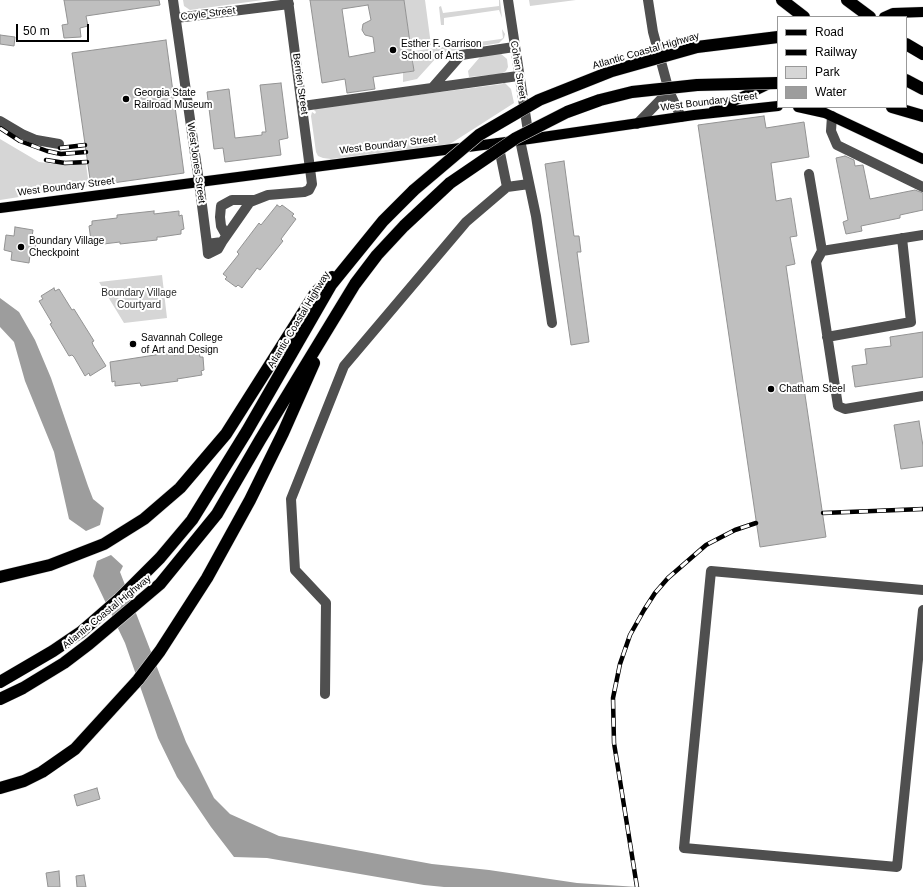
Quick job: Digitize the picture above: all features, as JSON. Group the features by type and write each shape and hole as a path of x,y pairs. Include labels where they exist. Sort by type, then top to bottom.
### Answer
{"highway":[{"path":"782,0 803,16"},
{"path":"847,0 869,16"},
{"name":"Atlantic Coastal Highway","path":"0,682 53,651 81,632 119,599 160,558 192,520 247,431 331,285 383,222 414,190 479,136 539,100 612,71 697,47 777,36"},
{"path":"907,81 923,89"},
{"name":"Atlantic Coastal Highway","path":"0,699 23,688 64,663 89,644 160,584 200,537 217,514 355,284 377,255 429,201 450,183 516,138 568,112 600,100 632,92 697,85 777,83"},
{"path":"895,108 923,116"},
{"path":"0,577 50,565 104,544 144,519 180,488 226,434 316,292 359,251"},
{"path":"0,788 24,781 59,761 75,749 104,719 160,652 214,565 250,500 283,433 334,318"}],"main road":[{"path":"886,16 893,13 923,12"},
{"path":"708,113 777,80"},
{"name":"West Boundary Street","path":"0,208 525,140 708,113 777,106"},
{"path":"804,108 826,112 923,159"}],"street":[{"name":"West Jones Street","path":"174,0 208,254 218,248 224,238"},
{"name":"Cohen Street","path":"508,0 518,76 529,184 536,216 552,323"},
{"path":"648,0 653,32 669,91 681,117"},
{"name":"Coyle Street","path":"176,18 288,2"},
{"name":"Berrien Street","path":"255,200 268,195 304,192 309,190 312,184 288,2"},
{"path":"436,84 461,55 514,47"},
{"path":"302,103 436,84 518,76"},
{"path":"637,124 669,91"},
{"path":"826,112 837,145 923,187"},
{"path":"0,121 22,134 36,140 59,144"},
{"path":"498,143 507,187"},
{"path":"809,174 822,251 816,262 838,406 845,409 923,396"},
{"path":"325,694 326,603 295,570 292,499 344,366 466,222 507,187 529,184"},
{"path":"224,238 220,217 221,206 232,200 255,200"},
{"path":"207,244 224,238 250,202 255,200"},
{"path":"822,251 923,235"},
{"path":"827,337 911,322 902,238"},
{"path":"923,590 711,571 684,848 897,867 923,610"}],"green space":[{"path":"183,0 263,0 190,10 184,6"},
{"path":"404,0 425,0 431,45 414,49 414,47 411,48"},
{"path":"499,0 502,18 499,10 444,18 444,25 441,25 439,7 441,6 443,13 499,6"},
{"path":"529,0 576,0 530,6"},
{"path":"502,29 505,34 504,38 499,43 445,52 437,57 417,79 403,82 403,73 414,71 414,51 501,39 503,38"},
{"path":"500,53 507,59 508,67 506,71 501,74 469,77 468,71 480,57"},
{"path":"504,82 511,89 514,103 450,144 331,159 318,156 316,152 311,116 312,112 315,114 316,112 314,110 316,108 503,84"},
{"path":"0,139 39,162 55,164 86,164 89,186 0,200"},
{"name":"Boundary Village Courtyard","path":"162,275 167,318 124,323 99,282"}],"water":[{"path":"0,298 19,312 35,340 51,378 93,499 104,508 100,525 86,531 69,519 54,452 25,381 14,342 0,327"},
{"path":"111,555 123,566 120,572 186,742 214,798 230,814 279,836 432,864 489,870 577,883 638,887 444,887 424,885 267,858 234,857 211,827 177,777 158,738 125,643 93,576 97,561"}],"building":[{"path":"64,0 159,0 160,5 86,16 88,26 80,28 81,37 64,38 62,25 68,24"},
{"name":"Esther F. Garrison School of Arts","path":"310,0 404,0 414,71 373,77 375,89 347,93 345,79 322,83","holes":["368,5 371,20 363,24 362,30 365,35 373,37 375,52 349,57 342,9"]},
{"path":"0,35 15,37 14,46 0,44"},
{"name":"Georgia State Railroad Museum","path":"166,40 184,173 91,186 72,53"},
{"path":"281,83 288,138 279,140 281,155 225,162 223,148 214,149 207,92 229,89 235,138 262,135 262,132 266,132 260,85"},
{"name":"Chatham Steel","path":"764,116 766,128 804,122 809,157 771,163 776,201 791,198 797,236 790,237 795,264 786,266 826,537 760,547 698,125"},
{"path":"845,156 854,160 855,166 863,165 870,199 915,190 923,193 923,210 900,215 900,218 861,226 862,231 846,234 843,222 848,220 836,158"},
{"path":"564,161 574,236 579,236 581,252 577,252 589,342 571,345 545,164"},
{"path":"277,205 280,207 282,205 294,214 292,216 296,219 281,239 283,241 260,270 257,268 242,288 238,285 236,287 225,279 227,277 223,274 239,254 237,252 259,223 261,225"},
{"path":"154,211 154,214 179,211 179,216 182,215 184,229 181,230 181,234 157,237 157,240 120,244 120,242 95,245 94,240 91,241 89,226 92,225 92,221 117,218 117,215"},
{"name":"Boundary Village Checkpoint","path":"15,227 33,230 32,237 37,237 34,256 30,255 29,263 11,260 12,252 4,250 6,235 14,236"},
{"path":"54,288 55,291 59,289 72,310 74,309 94,341 92,342 93,345 106,366 90,376 89,373 85,376 74,357 72,355 69,356 50,324 52,323 39,301 43,299 41,296"},
{"path":"923,332 923,377 855,387 852,366 867,364 865,349 891,346 890,337"},
{"path":"174,352 174,355 199,352 200,357 203,357 204,370 201,371 202,375 177,379 178,381 141,386 140,383 115,386 115,381 112,382 110,362"},
{"path":"919,421 923,446 923,466 901,469 894,425"},
{"path":"97,788 100,799 77,806 74,795"},
{"path":"59,871 60,887 48,887 46,873"},
{"path":"84,875 86,887 77,887 76,876"}],"railway":[{"path":"0,128 20,141 47,151 61,154 86,152"},
{"path":"60,148 85,145"},
{"path":"46,160 65,163 87,162"},
{"path":"823,513 923,509"},
{"path":"637,887 614,743 613,698 620,664 630,635 655,593 668,578 706,545 735,530 756,523"}],"place":[{"name":"Esther F. Garrison School of Arts","path":"393,50"},
{"name":"Georgia State Railroad Museum","path":"126,99"},
{"name":"Boundary Village Checkpoint","path":"21,247"},
{"name":"Savannah College of Art and Design","path":"133,344"},
{"name":"Chatham Steel","path":"771,389"}]}
